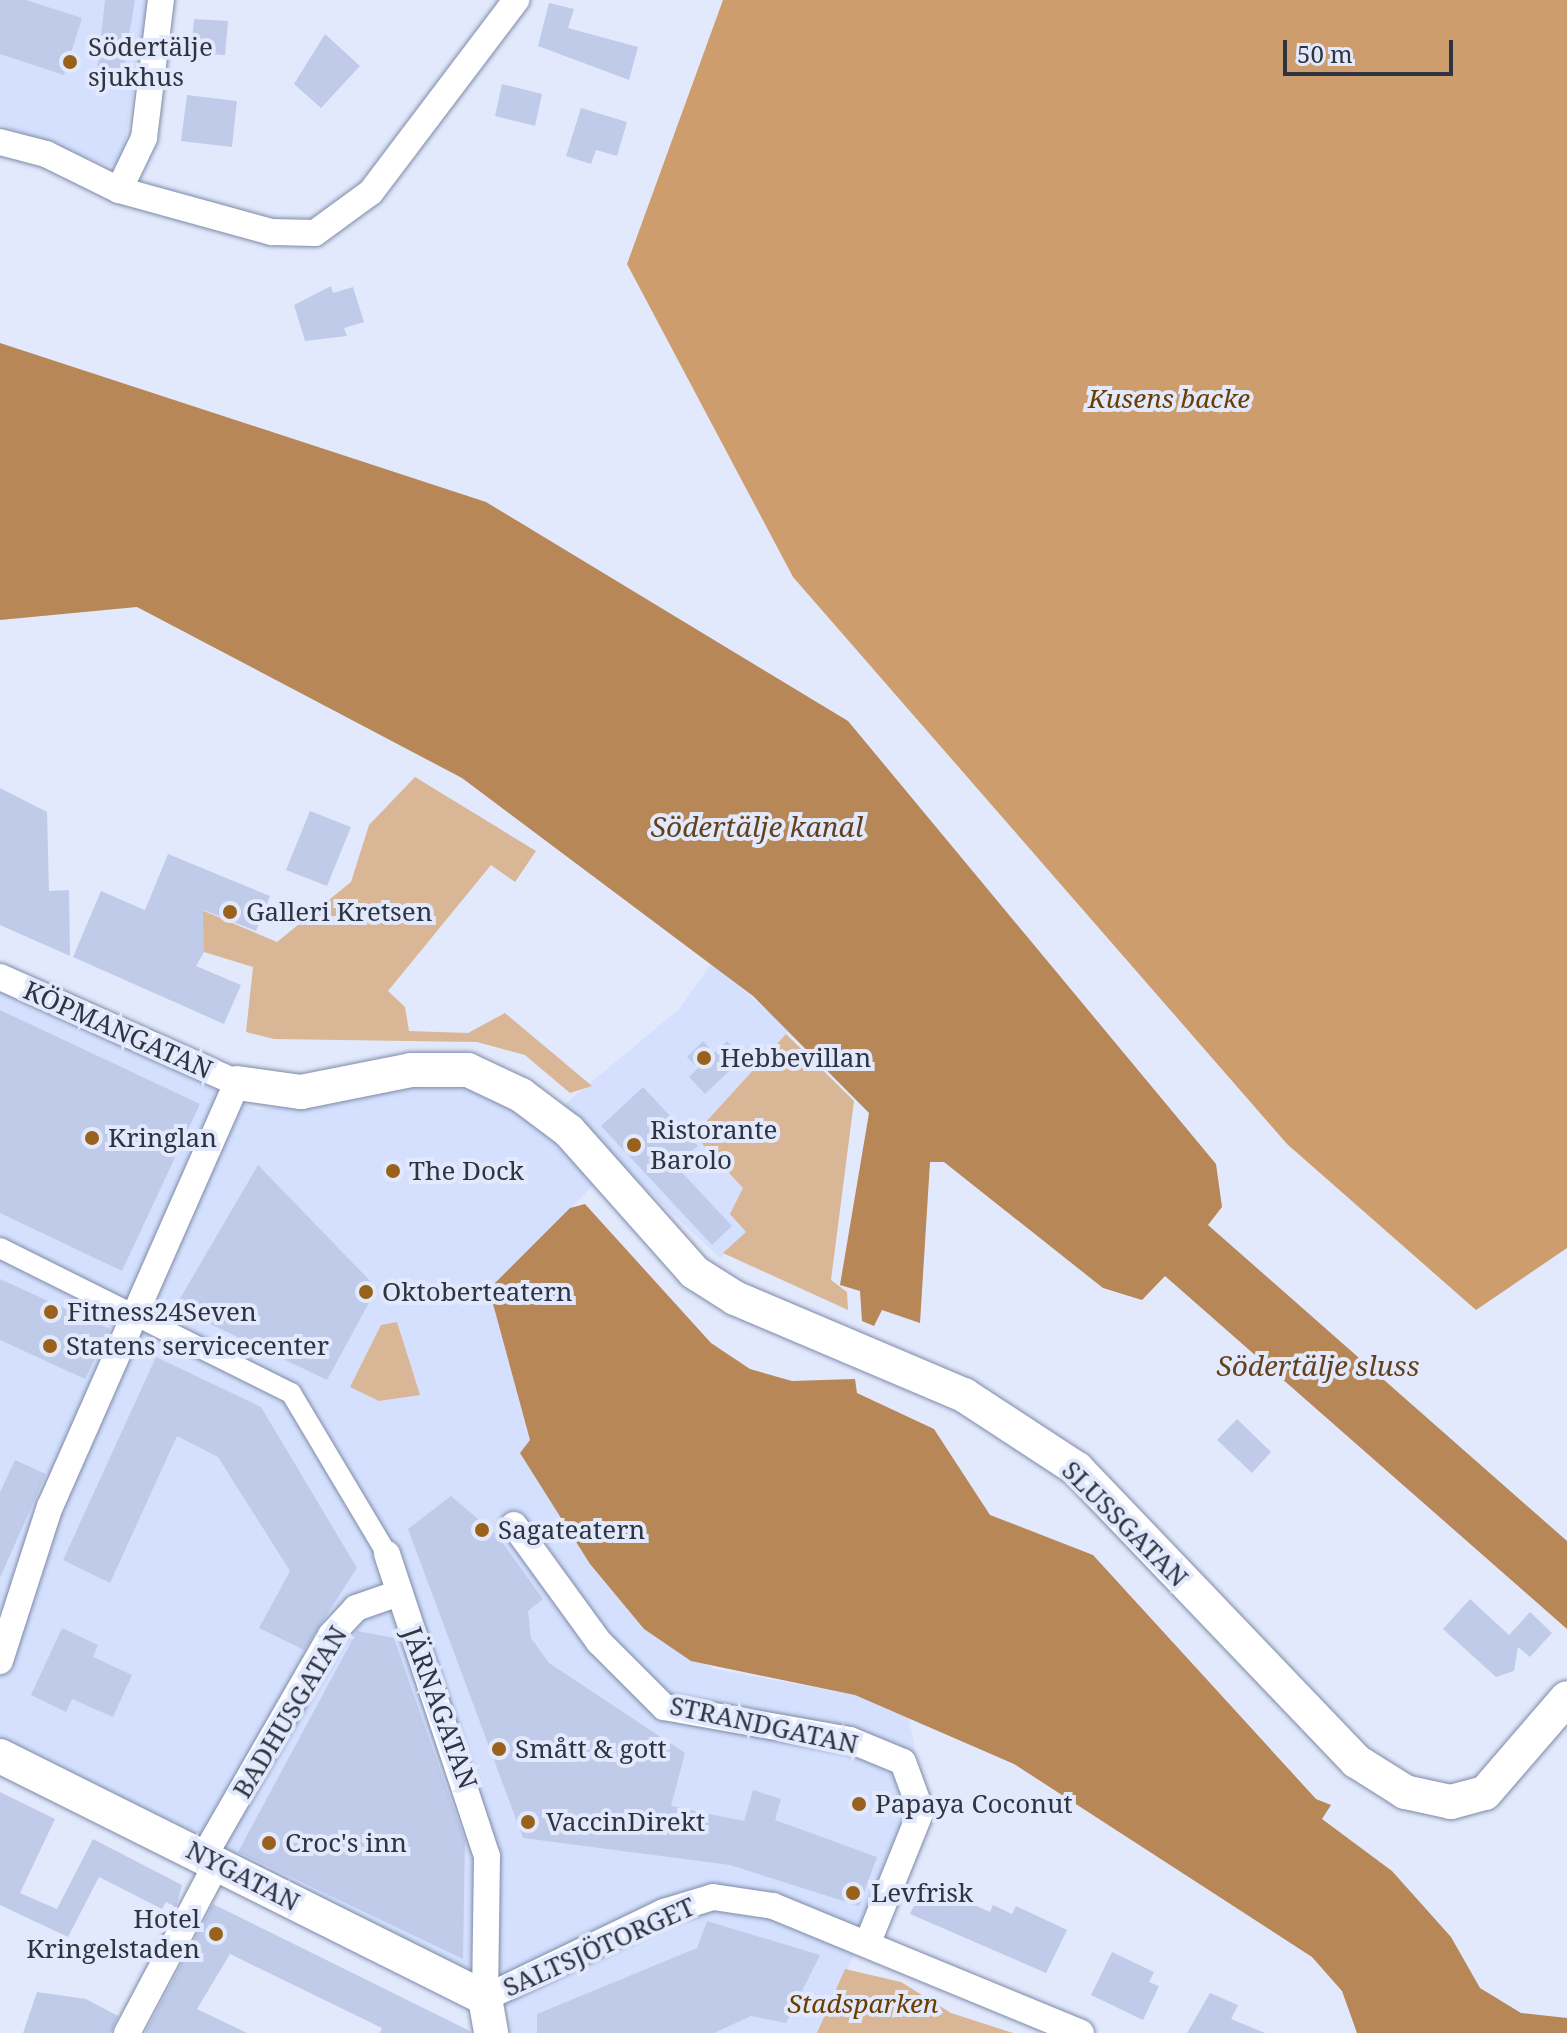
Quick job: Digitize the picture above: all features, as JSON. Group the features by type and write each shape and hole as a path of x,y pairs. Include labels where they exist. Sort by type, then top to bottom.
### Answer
{"street":[{"path":"119,190 144,138 161,0"},
{"path":"0,142 46,154 119,190 272,232 315,233 371,192 516,0"},
{"name":"KÖPMANGATAN","path":"0,977 237,1083"},
{"name":"SLUSSGATAN","path":"237,1083 301,1092 411,1070 468,1070 521,1095 569,1131 694,1272 735,1298 964,1395 1077,1469 1380,1779 1440,1801 1469,1801 1485,1793 1567,1698"},
{"path":"0,1661 50,1506 237,1083"},
{"path":"0,1248 134,1315"},
{"name":"JÄRNAGATAN","path":"134,1315 273,1382 303,1406 387,1554 487,1856 485,1998 491,2033"},
{"name":"STRANDGATAN","path":"514,1525 599,1642 664,1707 850,1740 903,1762 921,1811 868,1942"},
{"name":"BADHUSGATAN","path":"127,2033 211,1859 331,1635 356,1608 399,1593"},
{"name":"NYGATAN","path":"0,1756 485,1998"},
{"name":"SALTSJÖTORGET","path":"485,1998 664,1912 713,1897 773,1906 868,1942"},
{"path":"868,1942 1081,2033"}],"shaded area":[{"name":"Södertälje sjukhus","path":"0,0 149,0 121,163 110,166 0,125"},
{"path":"712,963 790,1030 695,1134 743,1188 746,1232 720,1258 617,1162 489,1289 553,1501 590,1564 644,1629 714,1669 855,1695 908,1714 918,1766 894,1858 821,2033 511,2033 510,2008 463,1975 0,1754 0,988 257,1110 453,1081 540,1125 679,1009"}],"green space":[{"name":"Kusens backe","path":"723,0 1567,0 1567,1248 1476,1310 1287,1144 793,577 627,264"},
{"path":"415,777 536,851 515,882 491,865 388,991 405,1007 409,1031 468,1033 505,1013 592,1086 570,1093 525,1055 477,1042 274,1039 246,1032 253,967 204,952 166,895 277,942 351,882 369,825"},
{"path":"786,1034 854,1101 831,1280 847,1292 848,1310 723,1253 746,1232 730,1214 743,1188 694,1135"},
{"path":"397,1322 420,1395 379,1401 350,1387 381,1325"},
{"name":"Stadsparken","path":"845,1969 901,1982 951,2013 1013,2033 817,2033"}],"water":[{"name":"Södertälje kanal","path":"0,343 486,502 848,721 1216,1164 1222,1207 1208,1225 1567,1541 1567,1629 1165,1276 1142,1300 1103,1288 944,1162 930,1162 920,1323 882,1310 874,1326 862,1321 860,1291 840,1285 869,1113 753,996 462,778 137,607 0,620"},
{"path":"585,1204 711,1343 750,1369 792,1381 855,1379 857,1393 934,1429 990,1515 1093,1555 1316,1799 1331,1805 1322,1819 1392,1871 1451,1937 1480,1988 1521,2013 1567,2018 1567,2033 1357,2033 1342,1991 1312,1957 1014,1764 855,1695 691,1661 644,1629 590,1564 520,1453 530,1440 489,1289 570,1208"}],"building":[{"path":"0,0 26,0 82,18 64,75 0,54"},
{"path":"105,0 135,0 121,85 96,82"},
{"path":"549,3 574,9 568,28 638,47 629,80 538,46"},
{"path":"194,19 228,21 225,55 191,53"},
{"path":"325,34 360,66 321,108 294,84"},
{"path":"502,84 542,94 535,126 495,116"},
{"path":"187,95 237,101 232,147 181,141"},
{"path":"581,108 627,122 617,156 596,150 591,164 566,156"},
{"path":"331,286 333,293 353,287 364,322 344,328 347,336 305,341 294,305"},
{"path":"0,788 47,812 49,891 69,890 70,956 0,925"},
{"path":"310,811 351,827 327,886 286,870"},
{"path":"168,854 270,896 256,931 203,910 204,952 196,966 241,985 224,1024 73,957 101,891 145,910"},
{"name":"Kringlan","path":"0,1010 200,1104 122,1271 0,1213"},
{"path":"703,1041 714,1053 727,1041 743,1058 705,1094 689,1077 698,1068 687,1057"},
{"path":"643,1087 698,1146 675,1165 732,1226 712,1245 601,1126"},
{"path":"258,1165 377,1288 327,1380 175,1307"},
{"path":"0,1279 110,1329 85,1379 0,1340"},
{"path":"156,1357 261,1407 357,1568 304,1650 259,1628 290,1571 218,1457 177,1436 110,1583 63,1560"},
{"path":"1237,1419 1271,1452 1252,1473 1217,1440"},
{"path":"15,1460 46,1474 0,1578 0,1492"},
{"path":"451,1496 497,1535 543,1599 528,1611 531,1638 549,1663 685,1753 671,1806 744,1821 753,1790 781,1799 775,1820 877,1857 859,1906 730,1865 523,1838 408,1529"},
{"path":"1470,1599 1509,1635 1530,1612 1552,1633 1530,1657 1518,1647 1514,1671 1496,1677 1443,1629"},
{"path":"62,1628 98,1645 93,1657 132,1675 113,1717 72,1699 66,1712 31,1695"},
{"path":"357,1631 394,1638 465,1841 463,1959 238,1852"},
{"path":"0,1792 55,1819 20,1893 57,1909 93,1839 182,1885 176,1907 166,1902 162,1909 99,1877 68,1937 0,1905"},
{"path":"925,1882 990,1912 993,1905 1012,1914 1016,1906 1067,1930 1046,1973 910,1914"},
{"path":"213,1904 471,2033 380,2033 382,2028 230,1954 197,2009 247,2033 145,2033"},
{"path":"707,1921 820,1955 786,2023 751,2016 714,2033 537,2033 537,2014 697,1948"},
{"path":"1112,1952 1154,1972 1149,1982 1159,1986 1143,2020 1091,1995"},
{"path":"37,1992 86,1999 118,2016 111,2033 23,2033"},
{"path":"1210,1993 1238,2005 1231,2019 1265,2033 1187,2033"}],"place":[{"name":"Södertälje sjukhus","path":"70,62"},
{"name":"Galleri Kretsen","path":"230,912"},
{"name":"Hebbevillan","path":"704,1058"},
{"name":"Kringlan","path":"92,1138"},
{"name":"Ristorante Barolo","path":"634,1145"},
{"name":"The Dock","path":"393,1171"},
{"name":"Oktoberteatern","path":"366,1292"},
{"name":"Fitness24Seven","path":"51,1312"},
{"name":"Statens servicecenter","path":"50,1346"},
{"name":"Sagateatern","path":"482,1530"},
{"name":"Smått & gott","path":"499,1749"},
{"name":"Papaya Coconut","path":"859,1804"},
{"name":"VaccinDirekt","path":"528,1822"},
{"name":"Croc's inn","path":"269,1843"},
{"name":"Levfrisk","path":"853,1893"},
{"name":"Hotel Kringelstaden","path":"216,1934"}],"water label":[{"name":"Södertälje sluss","path":"1318,1365"}]}
